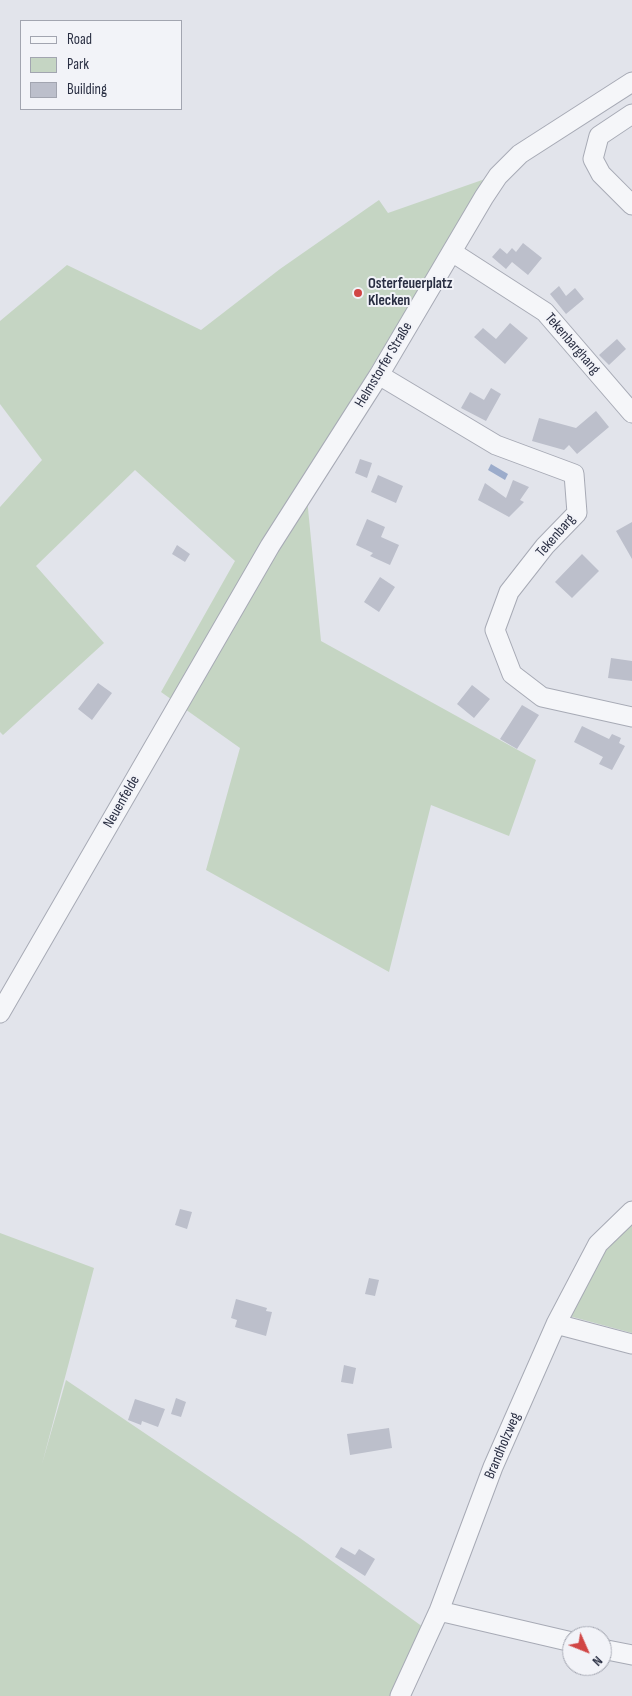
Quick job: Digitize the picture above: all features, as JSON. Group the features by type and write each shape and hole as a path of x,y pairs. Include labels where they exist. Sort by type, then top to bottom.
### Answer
{"street":[{"name":"Helmstorfer Straße","path":"244,590 379,375 498,176 520,154 632,82"},
{"path":"632,114 599,136 593,159 601,174 632,205"},
{"name":"Tekenbarghang","path":"452,252 546,312 632,414"},
{"name":"Tekenbarg","path":"379,375 496,445 574,474 577,513 545,546 509,592 495,630 512,674 542,697 632,716"},
{"name":"Neuenfelde","path":"0,1014 244,590"},
{"name":"Brandholzweg","path":"400,1696 439,1612 493,1467 556,1324 598,1244 632,1211"},
{"path":"556,1324 632,1344"},
{"path":"439,1612 562,1640"},
{"path":"612,1650 632,1655"}],"green space":[{"path":"485,179 305,478 321,641 536,760 509,836 431,805 389,972 206,870 240,748 161,692 235,561 135,470 36,566 104,643 3,735 0,732 0,507 42,460 0,404 0,321 67,265 201,330 280,269 379,200 388,213"},
{"path":"632,1223 632,1333 569,1316 606,1250"},
{"path":"0,1233 94,1268 42,1464 66,1380 300,1538 423,1627 392,1696 0,1696"}],"water":[{"path":"491,464 508,474 505,480 488,470"}],"building":[{"path":"523,243 542,258 528,275 512,262 506,269 492,257 500,248 507,254 512,248 516,252"},
{"path":"559,286 566,296 575,288 584,299 566,314 550,294"},
{"path":"510,323 528,338 505,364 474,337 483,328 496,339"},
{"path":"617,339 626,349 609,365 599,355"},
{"path":"491,388 501,394 486,421 461,408 470,392 484,400"},
{"path":"596,411 609,427 577,454 569,445 564,450 532,441 539,418 576,428"},
{"path":"360,459 372,463 367,478 355,473"},
{"path":"378,475 403,486 396,503 371,492"},
{"path":"513,480 529,487 520,500 524,502 509,517 478,500 485,483 506,498"},
{"path":"367,519 385,527 381,537 399,545 390,565 370,556 373,553 356,545"},
{"path":"632,522 632,559 616,531"},
{"path":"177,545 190,554 185,562 172,554"},
{"path":"582,554 599,571 572,598 555,582"},
{"path":"380,577 395,587 379,612 364,602"},
{"path":"611,658 632,661 632,681 608,678"},
{"path":"98,683 112,693 92,720 78,709"},
{"path":"472,685 490,699 474,718 457,704"},
{"path":"522,705 539,715 517,749 500,739"},
{"path":"582,726 609,739 612,734 621,738 619,743 625,746 612,770 599,764 603,757 574,742"},
{"path":"180,1209 192,1212 187,1229 175,1225"},
{"path":"369,1278 379,1280 375,1296 365,1294"},
{"path":"236,1299 267,1308 266,1311 272,1312 266,1336 235,1327 237,1320 231,1318"},
{"path":"344,1365 356,1368 353,1384 341,1382"},
{"path":"176,1398 186,1402 181,1417 171,1414"},
{"path":"135,1399 165,1409 158,1427 142,1421 141,1425 128,1420"},
{"path":"389,1428 392,1448 350,1455 347,1434"},
{"path":"341,1547 355,1555 359,1549 375,1559 365,1576 335,1557"}],"place":[{"name":"Osterfeuerplatz Klecken","path":"358,293"}]}
